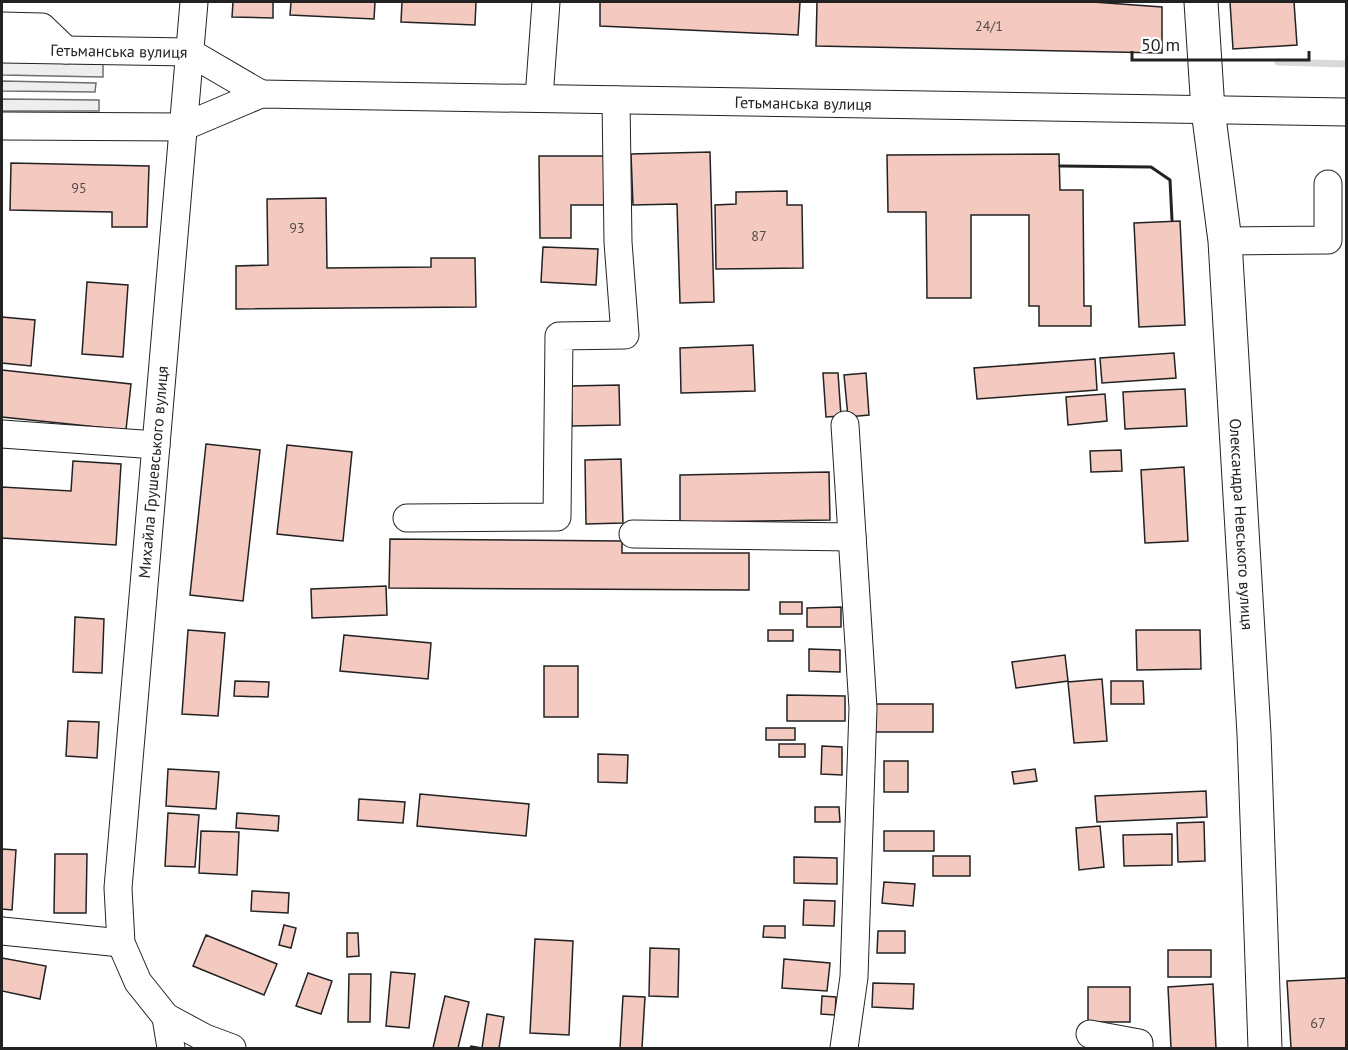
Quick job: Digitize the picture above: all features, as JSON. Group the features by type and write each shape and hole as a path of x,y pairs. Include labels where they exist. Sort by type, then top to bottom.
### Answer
{"main road":[{"name":"Олександра Невського вулиця","path":"1201,2 1208,110 1225,241 1254,734 1264,1048"}],"street":[{"name":"Михайла Грушевського вулиця","path":"121,943 118,888 194,2"},
{"path":"539,98 546,2"},
{"path":"2,26 42,27 66,50"},
{"name":"Гетьманська вулиця","path":"2,49 189,52 261,94"},
{"name":"Гетьманська вулиця","path":"2,126 183,127 261,94 1347,112"},
{"path":"407,518 557,517 560,336 625,335 618,242 616,100"},
{"path":"1225,241 1328,240 1328,184"},
{"path":"844,1048 854,977 863,708 845,424"},
{"path":"2,434 156,445"},
{"path":"633,534 852,537"},
{"path":"2,931 121,943 138,982 166,1017 205,1038 232,1048"},
{"path":"166,1017 171,1048"},
{"path":"1090,1034 1139,1043 1139,1048"}],"shaded area":[{"path":"2,62 103,64 103,77 2,75"},
{"path":"2,81 96,83 95,92 2,91"},
{"path":"2,99 99,100 99,111 2,111"}],"building":[{"path":"233,2 273,2 273,18 232,17"},
{"path":"291,2 375,2 374,19 290,15"},
{"path":"402,2 476,2 475,25 401,22"},
{"path":"600,2 800,2 798,35 600,26"},
{"path":"817,2 1093,2 1162,7 1162,53 816,46"},
{"path":"1230,2 1294,2 1297,45 1233,49"},
{"path":"710,152 714,302 680,303 677,204 633,205 631,154"},
{"path":"1059,154 1060,190 1083,190 1084,306 1091,306 1091,326 1039,326 1039,306 1029,306 1029,215 971,215 971,298 927,298 926,212 888,212 887,155"},
{"path":"539,156 604,156 604,205 571,205 571,238 540,238"},
{"path":"11,163 149,166 147,227 112,227 112,212 10,210"},
{"path":"787,191 787,205 802,205 803,268 716,269 715,205 736,204 736,192"},
{"path":"326,198 327,268 431,267 431,258 475,258 476,307 236,309 236,266 268,265 267,199"},
{"path":"1180,221 1185,325 1139,327 1134,223"},
{"path":"543,247 598,249 596,285 541,282"},
{"path":"87,282 128,285 123,357 82,354"},
{"path":"2,317 35,320 31,366 2,363"},
{"path":"753,345 755,391 681,393 680,348"},
{"path":"1174,353 1176,378 1102,383 1100,358"},
{"path":"1095,359 1097,390 977,399 974,368"},
{"path":"2,370 131,384 126,430 2,417"},
{"path":"823,373 838,373 841,416 826,417"},
{"path":"866,373 869,415 848,417 844,375"},
{"path":"619,385 620,425 572,426 571,386"},
{"path":"1185,389 1187,426 1125,429 1123,392"},
{"path":"1105,394 1107,421 1068,425 1066,397"},
{"path":"206,444 260,450 243,601 190,595"},
{"path":"287,445 352,452 343,541 277,534"},
{"path":"1121,450 1122,471 1091,472 1090,451"},
{"path":"621,459 623,523 586,524 585,460"},
{"path":"73,461 121,464 116,545 2,538 2,487 71,491"},
{"path":"1184,467 1188,541 1145,543 1141,470"},
{"path":"829,472 830,520 680,522 680,475"},
{"path":"390,539 622,541 622,553 749,553 749,590 389,588"},
{"path":"386,586 387,615 312,618 311,589"},
{"path":"780,602 802,602 802,614 780,614"},
{"path":"841,607 841,627 807,627 807,608"},
{"path":"75,617 104,619 102,673 73,672"},
{"path":"188,630 225,633 218,716 182,714"},
{"path":"768,630 793,630 793,641 768,641"},
{"path":"1136,630 1200,630 1201,669 1137,670"},
{"path":"344,635 431,643 428,679 340,671"},
{"path":"809,649 840,650 840,672 809,671"},
{"path":"1065,655 1068,681 1016,688 1012,662"},
{"path":"544,666 578,666 578,717 544,717"},
{"path":"1102,679 1107,741 1074,743 1068,682"},
{"path":"235,681 269,682 268,697 234,696"},
{"path":"1111,681 1143,681 1144,704 1111,704"},
{"path":"787,695 845,696 845,721 787,721"},
{"path":"874,704 933,704 933,732 874,732"},
{"path":"68,721 99,722 97,758 66,756"},
{"path":"766,728 795,728 795,740 766,740"},
{"path":"779,744 805,744 805,757 779,757"},
{"path":"822,746 842,747 842,775 821,774"},
{"path":"598,754 628,755 627,783 598,782"},
{"path":"884,761 908,761 908,792 884,792"},
{"path":"168,769 219,772 216,809 166,806"},
{"path":"1035,769 1037,781 1014,784 1012,772"},
{"path":"1206,791 1207,817 1097,822 1095,796"},
{"path":"420,794 529,804 526,836 417,826"},
{"path":"359,799 405,802 403,823 358,820"},
{"path":"815,807 839,807 840,822 815,822"},
{"path":"168,813 199,815 195,867 165,866"},
{"path":"237,813 279,816 278,831 236,828"},
{"path":"1204,822 1205,861 1178,862 1177,823"},
{"path":"1100,826 1104,867 1079,870 1076,828"},
{"path":"201,831 239,832 237,875 199,873"},
{"path":"884,831 934,831 934,851 884,851"},
{"path":"1172,834 1172,865 1124,866 1123,835"},
{"path":"2,849 16,850 12,910 2,909"},
{"path":"55,854 87,854 86,913 54,913"},
{"path":"933,856 970,856 970,876 933,876"},
{"path":"794,857 837,858 837,884 794,883"},
{"path":"884,882 915,884 913,906 882,903"},
{"path":"252,891 289,893 288,913 251,911"},
{"path":"804,900 835,901 834,926 803,925"},
{"path":"284,925 296,928 291,948 279,945"},
{"path":"764,926 785,926 785,938 763,937"},
{"path":"878,931 905,931 905,953 877,953"},
{"path":"347,933 358,933 359,956 347,957"},
{"path":"206,935 277,964 264,995 193,966"},
{"path":"535,939 573,941 569,1035 530,1033"},
{"path":"650,948 679,949 678,997 649,996"},
{"path":"1168,950 1211,950 1211,977 1168,977"},
{"path":"2,958 46,966 40,999 2,991"},
{"path":"784,959 830,963 827,991 782,988"},
{"path":"391,972 415,974 409,1028 386,1026"},
{"path":"308,973 332,981 321,1014 296,1006"},
{"path":"349,974 371,974 370,1022 348,1022"},
{"path":"1346,978 1346,1048 1291,1048 1287,981"},
{"path":"873,983 914,984 913,1009 872,1007"},
{"path":"1213,984 1216,1048 1171,1048 1168,987"},
{"path":"1088,987 1130,987 1130,1022 1088,1022"},
{"path":"445,996 469,1002 458,1048 433,1048"},
{"path":"623,996 645,997 642,1048 620,1048"},
{"path":"822,996 836,997 835,1015 821,1014"},
{"path":"487,1014 504,1017 499,1048 482,1048"}],"waterway":[{"path":"1278,62 1346,64"}],"wall":[{"path":"1060,166 1151,167 1170,180 1172,220"}]}
